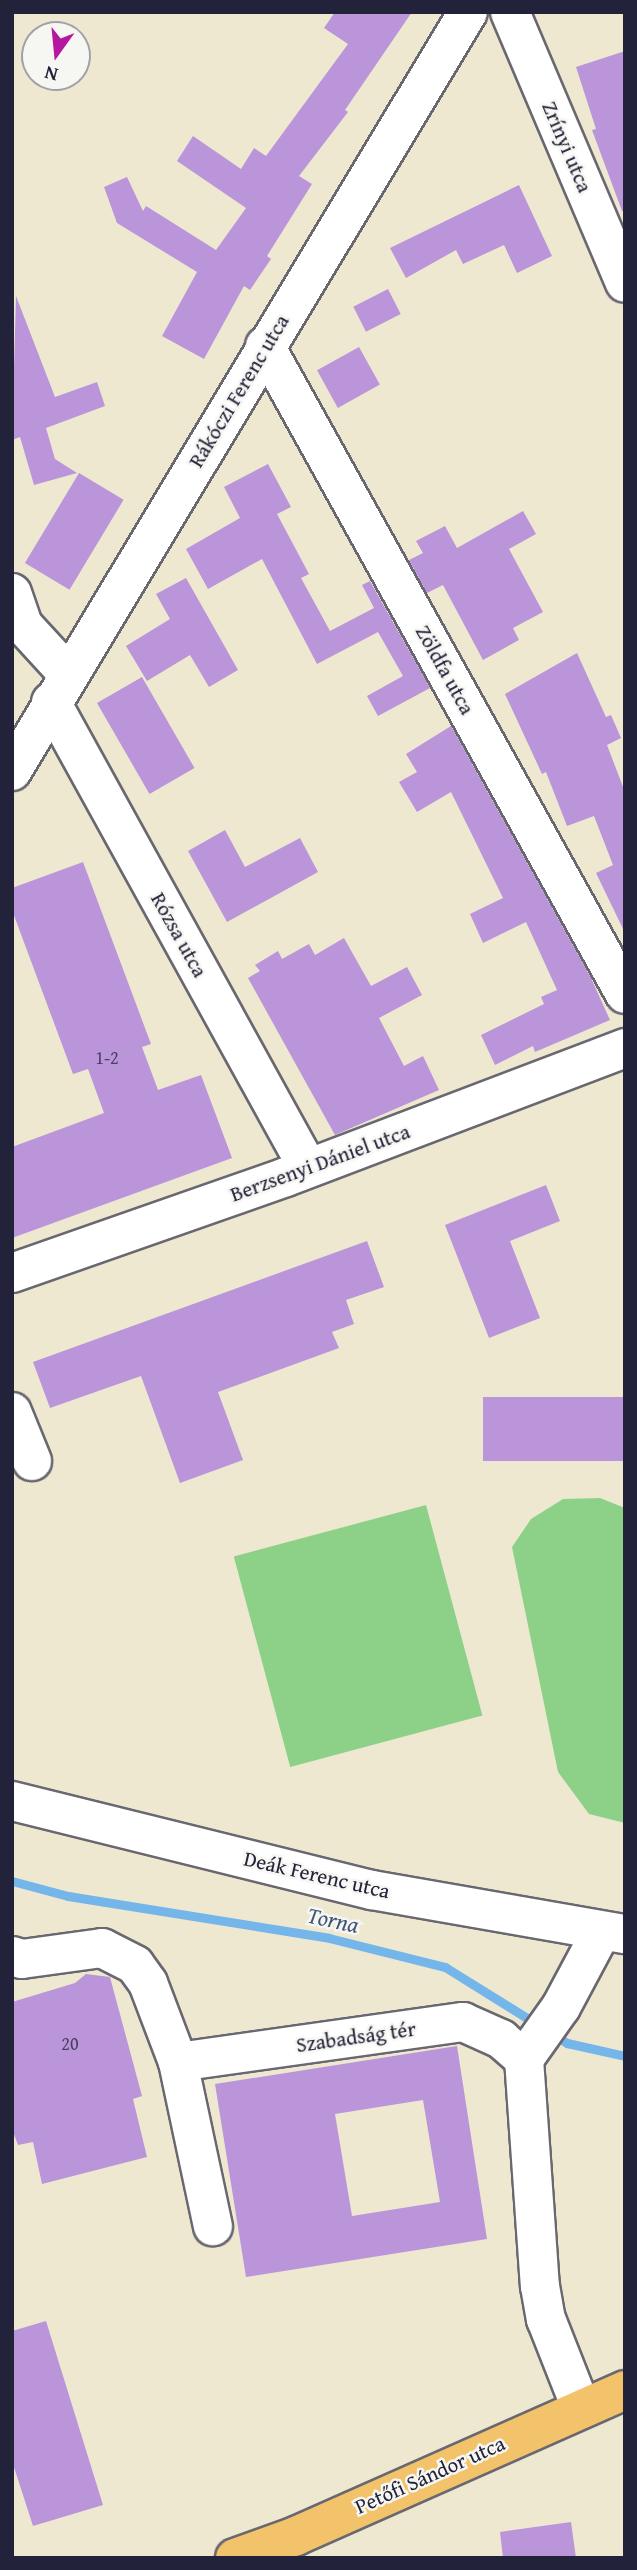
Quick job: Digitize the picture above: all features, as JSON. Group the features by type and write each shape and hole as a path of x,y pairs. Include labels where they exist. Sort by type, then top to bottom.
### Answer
{"main road":[{"name":"Petőfi Sándor utca","path":"235,2558 296,2536 581,2407 625,2390"}],"street":[{"name":"Rákóczi Ferenc utca","path":"12,771 59,688 468,12"},
{"name":"Zrínyi utca","path":"510,12 625,283"},
{"name":"Zöldfa utca","path":"265,346 625,994"},
{"name":"Rózsa utca","path":"12,593 23,625 59,688 308,1168"},
{"name":"Berzsenyi Dániel utca","path":"12,1273 308,1168 625,1048"},
{"path":"12,1412 32,1461"},
{"name":"Deák Ferenc utca","path":"12,1801 372,1890 613,1933"},
{"path":"581,2407 546,2319 540,2286 529,2055 613,1933"},
{"path":"12,1956 22,1959 102,1948 135,1965 148,1983 178,2062 213,2226"},
{"name":"Szabadság tér","path":"178,2062 463,2022 529,2055"}],"green space":[{"path":"600,1498 625,1508 625,1823 589,1814 558,1772 512,1547 531,1519 563,1499"},
{"path":"426,1505 482,1716 290,1767 234,1557"}],"building":[{"path":"335,12 412,12 345,110 348,112 299,176 312,184 267,256 271,259 250,290 244,286 204,359 162,336 197,272 117,223 104,187 127,177 143,211 146,206 216,250 246,208 177,161 193,136 241,169 254,148 266,156 348,44 324,28"},
{"path":"625,51 625,211 622,211 592,130 596,129 576,67"},
{"path":"519,185 552,256 517,273 504,245 463,264 456,250 406,278 390,248"},
{"path":"388,289 401,314 366,332 353,307"},
{"path":"16,296 55,397 97,382 105,406 46,428 55,459 77,473 34,485 20,437 12,440"},
{"path":"359,347 380,385 338,408 317,370"},
{"path":"268,464 291,507 277,514 309,574 301,578 330,631 374,608 362,585 370,581 430,688 378,716 367,696 403,676 378,632 317,664 262,559 208,589 186,549 240,518 224,487"},
{"path":"79,473 124,500 69,590 25,563"},
{"path":"523,511 536,534 509,549 543,612 513,628 519,640 483,660 443,585 427,593 409,560 423,553 416,541 445,526 457,548"},
{"path":"186,578 238,670 209,687 190,655 147,681 126,646 170,619 156,594"},
{"path":"577,653 606,717 611,715 621,738 607,745 625,792 625,933 596,873 613,865 594,816 567,826 546,772 542,774 505,694"},
{"path":"142,677 194,768 149,794 97,703"},
{"path":"451,726 591,978 610,1020 535,1052 533,1046 495,1065 481,1035 544,1004 541,997 557,990 526,922 483,943 470,914 503,898 451,792 417,812 399,782 417,772 406,754"},
{"path":"225,830 245,867 300,838 318,872 227,922 188,851"},
{"path":"83,862 151,1044 142,1047 158,1090 201,1075 232,1158 12,1238 12,1147 104,1113 88,1069 73,1074 12,910 12,888"},
{"path":"344,938 371,986 407,967 422,995 379,1018 404,1066 423,1056 439,1090 335,1135 248,978 260,971 255,965 278,951 282,959 309,944 315,955"},
{"path":"546,1185 560,1221 510,1241 540,1318 489,1338 445,1225"},
{"path":"367,1241 384,1287 346,1300 354,1324 332,1332 339,1348 218,1392 243,1460 180,1483 141,1376 50,1408 33,1362"},
{"path":"483,1397 625,1397 625,1461 483,1461"},
{"path":"86,1974 110,1977 142,2096 133,2099 147,2157 42,2184 33,2142 18,2145 12,2129 12,2002 75,1983"},
{"path":"457,2046 487,2239 246,2277 215,2084","holes":["423,2100 440,2202 352,2216 335,2114"]},
{"path":"46,2321 103,2505 33,2526 12,2461 12,2331"},
{"path":"571,2522 576,2558 503,2558 500,2532"}],"waterway":[{"name":"Torna","path":"12,1881 68,1896 329,1938 445,1967 538,2025"},
{"name":"Torna","path":"553,2034 567,2043 625,2056"}]}
